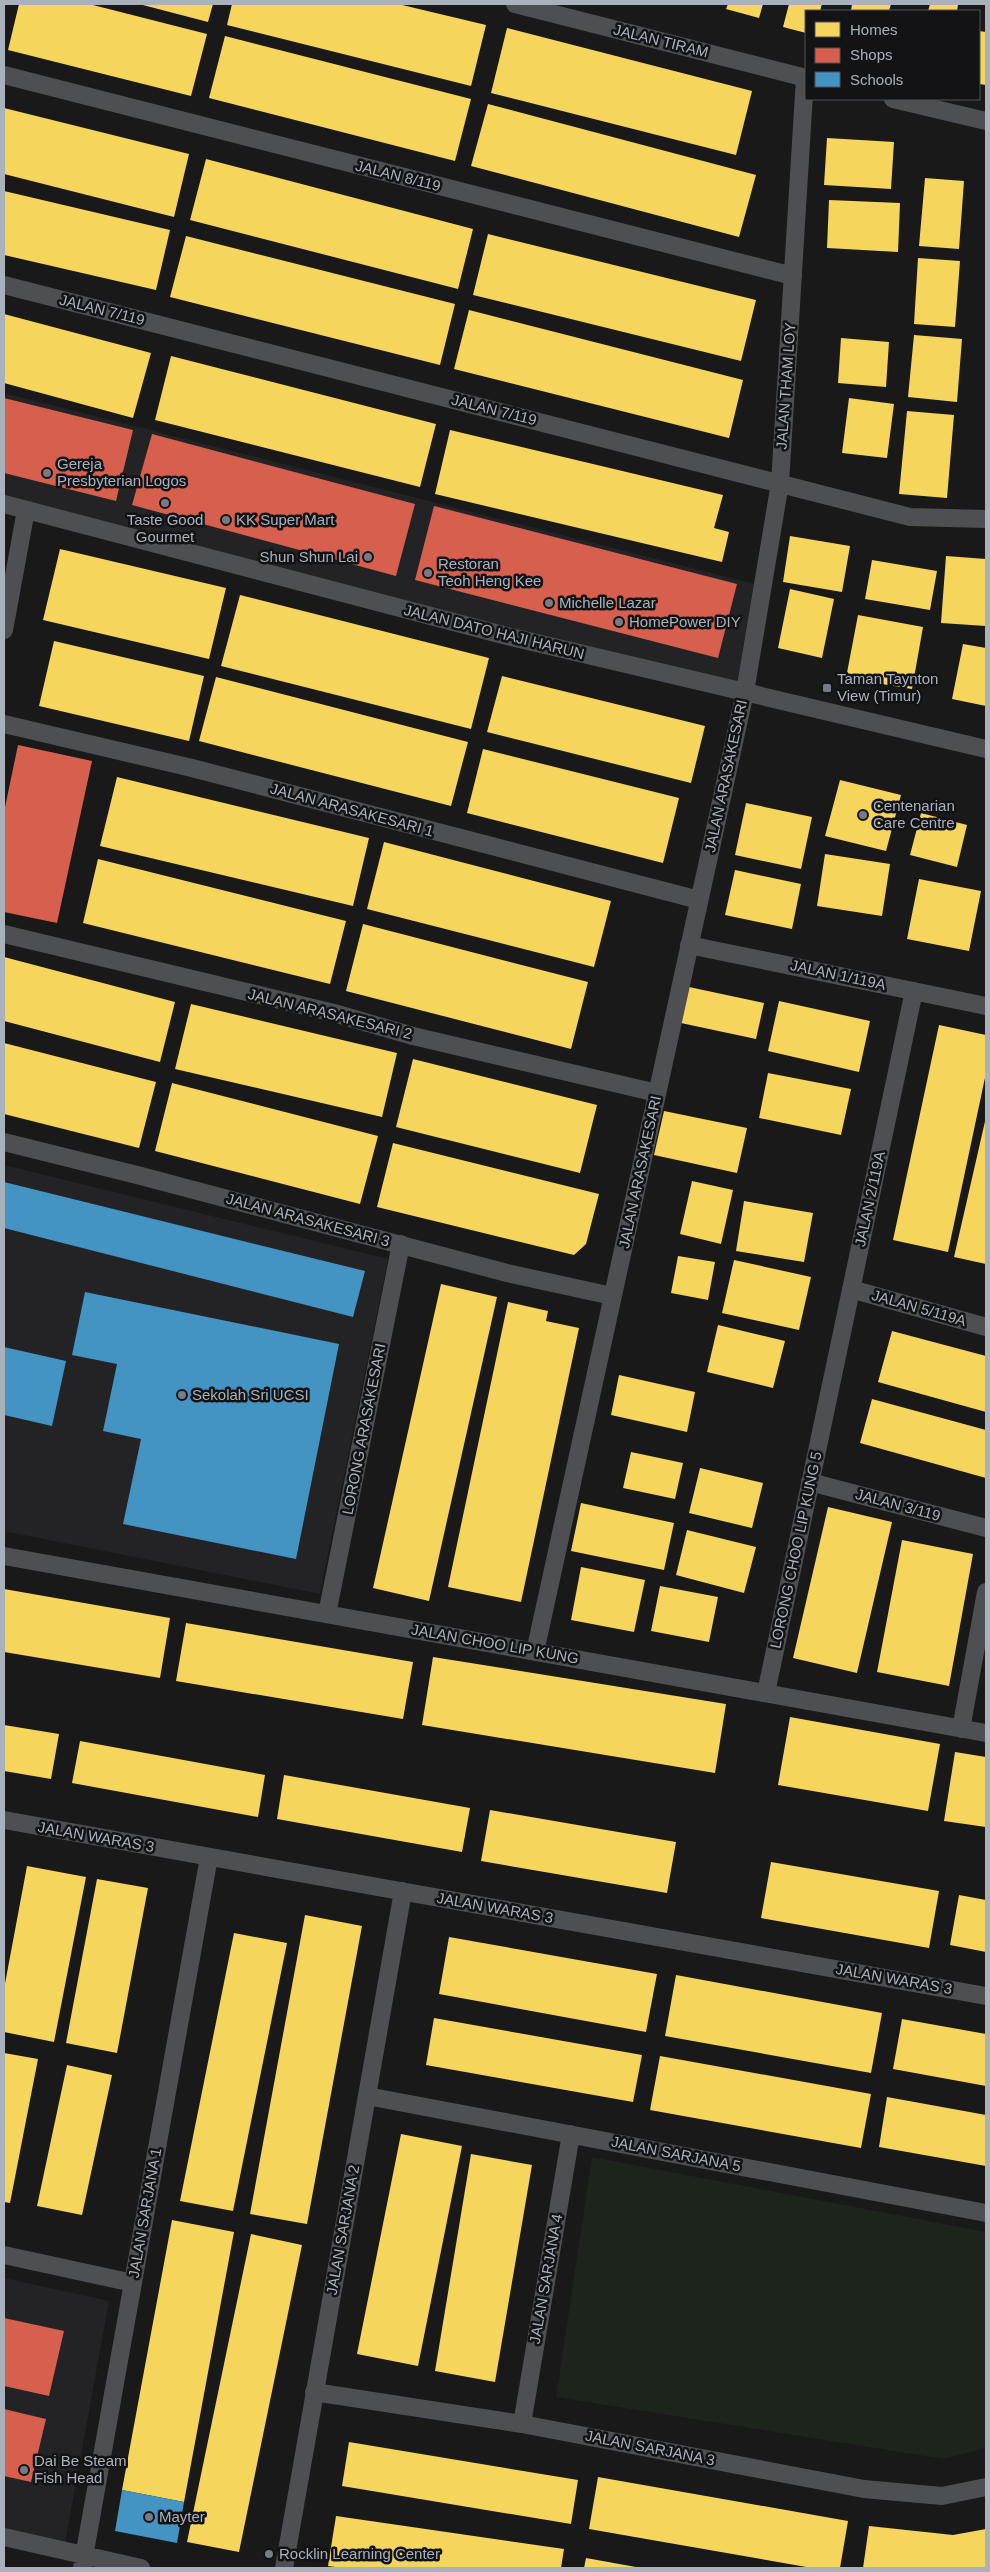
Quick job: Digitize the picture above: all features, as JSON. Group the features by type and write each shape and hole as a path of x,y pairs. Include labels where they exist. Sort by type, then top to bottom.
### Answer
{"street":[{"name":"JALAN TIRAM","path":"515,4 805,78"},
{"name":"JALAN 8/119","path":"4,75 793,276"},
{"name":"JALAN THAM LOY","path":"745,692 780,483 805,93"},
{"path":"897,100 986,121"},
{"name":"JALAN 7/119","path":"4,285 910,517 986,520"},
{"name":"JALAN DATO HAJI HARUN","path":"4,504 503,636 986,749"},
{"path":"4,630 26,510"},
{"name":"JALAN ARASAKESARI","path":"535,1652 745,692"},
{"name":"JALAN ARASAKESARI 1","path":"4,724 192,768 699,900"},
{"name":"JALAN ARASAKESARI 2","path":"4,934 334,1013 413,1036 657,1093"},
{"name":"JALAN 1/119A","path":"689,945 986,1006"},
{"name":"JALAN 2/119A","path":"825,1407 914,991"},
{"name":"JALAN ARASAKESARI 3","path":"4,1142 141,1176 507,1273 612,1296"},
{"name":"LORONG ARASAKESARI","path":"327,1614 401,1244"},
{"name":"JALAN 5/119A","path":"851,1289 986,1328"},
{"name":"LORONG CHOO LIP KUNG 5","path":"766,1693 825,1407"},
{"name":"JALAN 3/119","path":"810,1482 986,1528"},
{"name":"JALAN CHOO LIP KUNG","path":"4,1556 986,1733"},
{"path":"961,1728 986,1592"},
{"name":"JALAN WARAS 3","path":"4,1820 986,1996"},
{"name":"JALAN SARJANA 1","path":"83,2562 209,1857"},
{"name":"JALAN SARJANA 2","path":"284,2568 402,1891"},
{"name":"JALAN SARJANA 5","path":"367,2096 986,2213"},
{"name":"JALAN SARJANA 4","path":"522,2424 571,2134"},
{"path":"4,2255 133,2283"},
{"name":"JALAN SARJANA 3","path":"314,2392 522,2424 864,2489 942,2496 986,2487"},
{"path":"4,2537 83,2562 140,2568"}],"shaded area":[{"path":"4,393 755,584 738,683 501,628 4,497"},
{"name":"Sekolah Sri UCSI","path":"4,1165 388,1259 320,1594 4,1531"},
{"path":"592,2157 986,2232 986,2448 944,2459 556,2397"},
{"path":"4,2278 109,2301 65,2543 4,2529"}],"building: Homes":[{"path":"19,4 89,4 207,34 191,96 8,50"},
{"path":"139,4 213,4 208,22"},
{"path":"232,4 398,4 486,25 471,86 227,25"},
{"path":"728,4 763,4 759,18 726,9"},
{"path":"789,4 822,4 820,10 805,10 805,33 783,27"},
{"path":"852,4 891,4 889,10 851,10"},
{"path":"930,4 958,5 957,10 928,10"},
{"path":"507,28 752,91 736,155 491,93"},
{"path":"980,31 986,32 986,85 980,84"},
{"path":"225,36 471,99 455,161 209,98"},
{"path":"488,104 756,175 739,237 471,166"},
{"path":"4,108 189,154 174,217 4,174"},
{"path":"827,138 894,142 891,189 824,185"},
{"path":"206,159 473,229 458,289 190,220"},
{"path":"925,178 964,181 959,249 919,246"},
{"path":"4,191 170,230 156,290 4,255"},
{"path":"829,200 900,203 898,252 827,248"},
{"path":"488,234 756,300 741,361 473,295"},
{"path":"186,236 455,304 440,365 170,297"},
{"path":"918,258 960,261 955,327 914,324"},
{"path":"469,310 743,380 729,438 454,369"},
{"path":"4,314 151,353 133,418 4,383"},
{"path":"914,335 962,339 957,402 908,397"},
{"path":"841,338 889,342 886,387 838,383"},
{"path":"171,356 436,424 420,487 155,420"},
{"path":"849,398 894,404 887,458 842,453"},
{"path":"907,411 954,415 947,498 899,494"},
{"path":"450,430 723,495 714,528 729,532 722,562 435,494"},
{"path":"790,536 850,546 842,592 783,582"},
{"path":"60,549 226,588 209,659 43,620"},
{"path":"946,556 986,559 986,626 941,623"},
{"path":"872,560 937,571 930,610 865,599"},
{"path":"790,589 834,599 822,658 778,648"},
{"path":"240,595 489,658 471,729 221,666"},
{"path":"858,615 923,627 912,689 846,678"},
{"path":"54,641 204,676 189,741 39,706"},
{"path":"963,644 986,648 986,706 952,699"},
{"path":"502,676 705,726 691,783 487,732"},
{"path":"216,677 468,742 451,806 199,741"},
{"path":"483,749 679,798 663,863 467,813"},
{"path":"117,777 369,838 353,906 100,846"},
{"name":"Centenarian Care Centre","path":"840,780 901,795 886,851 825,836"},
{"path":"746,803 812,817 801,869 735,855"},
{"path":"921,813 967,825 957,867 910,855"},
{"path":"384,842 611,901 594,967 367,909"},
{"path":"825,854 890,864 882,916 817,906"},
{"path":"98,859 346,921 330,984 83,923"},
{"path":"735,870 801,884 792,929 725,915"},
{"path":"919,879 981,891 969,951 907,939"},
{"path":"363,924 588,982 571,1049 346,991"},
{"path":"4,957 175,1002 160,1062 4,1021"},
{"path":"689,987 764,1003 756,1039 681,1023"},
{"path":"779,1001 870,1021 859,1072 768,1051"},
{"path":"191,1004 397,1053 382,1117 175,1069"},
{"path":"939,1025 986,1035 986,1073 948,1252 893,1240"},
{"path":"4,1043 156,1082 139,1148 4,1114"},
{"path":"413,1059 597,1105 580,1173 396,1127"},
{"path":"768,1073 851,1089 841,1135 759,1118"},
{"path":"172,1083 378,1136 360,1204 155,1151"},
{"path":"664,1111 747,1128 737,1173 654,1155"},
{"path":"986,1117 986,1264 954,1257"},
{"path":"393,1143 599,1194 586,1244 574,1255 377,1207"},
{"path":"692,1181 733,1190 721,1244 680,1234"},
{"path":"744,1201 813,1213 804,1262 736,1251"},
{"path":"678,1256 715,1262 708,1300 671,1293"},
{"path":"734,1260 811,1277 799,1330 722,1313"},
{"path":"441,1284 497,1297 429,1601 373,1588"},
{"path":"508,1302 548,1311 546,1321 579,1328 521,1602 448,1587"},
{"path":"718,1325 785,1341 773,1388 707,1372"},
{"path":"892,1331 986,1356 986,1412 878,1382"},
{"path":"619,1375 695,1392 687,1432 611,1415"},
{"path":"872,1399 986,1430 986,1478 860,1443"},
{"path":"631,1452 683,1463 675,1499 623,1488"},
{"path":"700,1468 763,1483 752,1528 689,1513"},
{"path":"581,1503 674,1523 664,1570 571,1551"},
{"path":"828,1507 892,1522 857,1673 793,1658"},
{"path":"687,1530 756,1547 744,1593 676,1575"},
{"path":"902,1540 973,1554 949,1686 877,1672"},
{"path":"581,1567 645,1580 634,1632 571,1620"},
{"path":"660,1586 718,1597 709,1642 651,1631"},
{"path":"4,1589 170,1618 160,1678 4,1652"},
{"path":"186,1623 413,1662 403,1719 176,1681"},
{"path":"433,1657 726,1704 715,1773 422,1725"},
{"path":"790,1717 940,1744 928,1811 778,1785"},
{"path":"4,1725 59,1734 51,1779 4,1771"},
{"path":"80,1741 265,1775 258,1817 72,1783"},
{"path":"955,1752 986,1757 986,1827 944,1821"},
{"path":"284,1775 470,1808 462,1852 277,1819"},
{"path":"490,1810 676,1842 667,1893 481,1861"},
{"path":"771,1862 939,1891 929,1948 761,1918"},
{"path":"27,1866 86,1877 54,2042 4,2032 4,1989"},
{"path":"97,1879 148,1888 117,2053 66,2043"},
{"path":"959,1895 986,1900 986,1952 950,1945"},
{"path":"305,1915 362,1926 307,2224 250,2214"},
{"path":"234,1933 287,1943 233,2211 180,2201"},
{"path":"449,1937 657,1974 646,2032 439,1994"},
{"path":"676,1975 882,2013 871,2073 665,2036"},
{"path":"434,2018 642,2055 633,2102 426,2065"},
{"path":"902,2019 986,2034 986,2086 893,2069"},
{"path":"4,2053 38,2059 10,2203 4,2202"},
{"path":"660,2056 871,2094 861,2148 650,2110"},
{"path":"67,2065 112,2075 82,2215 37,2206"},
{"path":"887,2097 986,2115 986,2166 879,2147"},
{"path":"401,2134 462,2146 418,2366 357,2354"},
{"path":"471,2154 532,2165 495,2382 435,2371"},
{"path":"172,2220 234,2232 184,2502 122,2490"},
{"path":"251,2234 302,2245 239,2552 187,2542"},
{"path":"349,2442 578,2480 571,2524 342,2486"},
{"path":"598,2477 848,2521 840,2568 812,2568 589,2529"},
{"path":"336,2516 564,2549 561,2568 343,2568 328,2566"},
{"path":"869,2526 953,2535 986,2529 986,2568 863,2568"},
{"path":"586,2558 636,2567 636,2568 584,2568"}],"building: Shops":[{"path":"4,398 133,430 116,501 4,473"},
{"path":"152,434 415,504 396,576 132,505"},
{"path":"434,506 737,584 718,658 415,580"},
{"path":"18,745 92,761 57,923 4,912 4,812"},
{"path":"4,2318 64,2331 49,2396 4,2386"},
{"path":"4,2409 46,2419 31,2482 4,2476"}],"building: Schools":[{"path":"4,1182 365,1271 353,1317 4,1228"},
{"path":"85,1292 339,1344 296,1559 123,1524 141,1439 103,1431 117,1364 72,1355"},
{"path":"4,1347 66,1361 52,1426 4,1415"},
{"name":"Mayter","path":"122,2490 184,2502 177,2543 115,2531"}],"place":[{"name":"Gereja Presbyterian Logos","path":"47,473"},
{"name":"Taste Good Gourmet","path":"165,503"},
{"name":"KK Super Mart","path":"226,520"},
{"name":"Shun Shun Lai","path":"368,557"},
{"name":"Restoran Teoh Heng Kee","path":"428,573"},
{"name":"Michelle Lazar","path":"549,603"},
{"name":"HomePower DIY","path":"619,622"},
{"name":"Taman Taynton View (Timur)","path":"827,688"},
{"name":"Centenarian Care Centre","path":"863,815"},
{"name":"Sekolah Sri UCSI","path":"182,1395"},
{"name":"Dai Be Steam Fish Head","path":"24,2470"},
{"name":"Mayter","path":"149,2517"},
{"name":"Rocklin Learning Center","path":"269,2554"}]}
